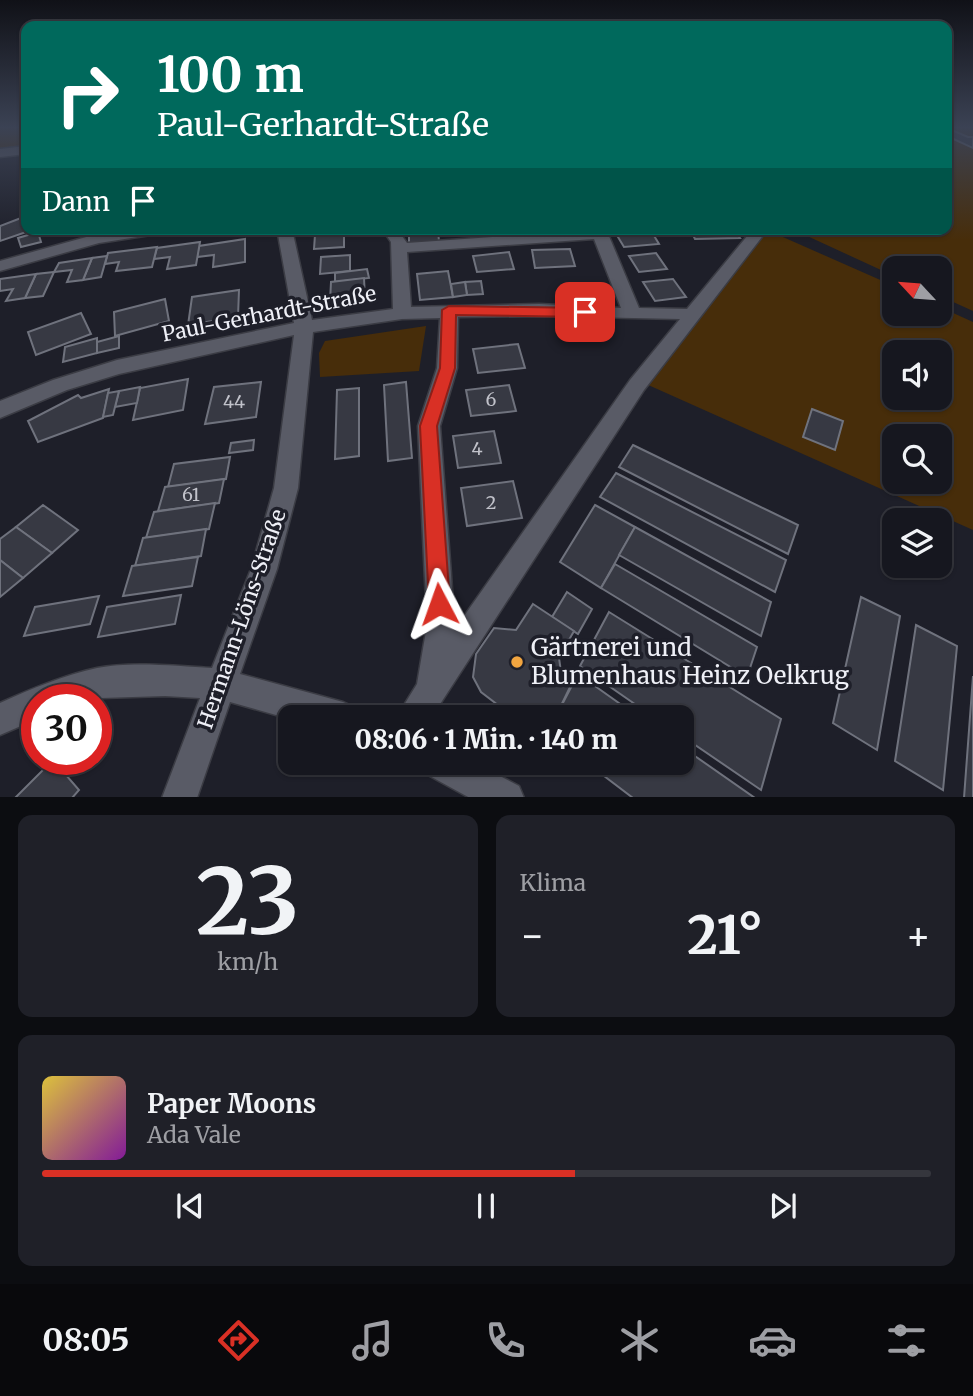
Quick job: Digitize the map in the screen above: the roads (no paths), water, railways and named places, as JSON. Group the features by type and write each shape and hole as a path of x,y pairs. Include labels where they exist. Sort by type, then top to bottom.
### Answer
{"street":[{"path":"0,266 87,241 122,235"},
{"name":"Hermann-Löns-Straße","path":"179,797 264,569 286,488 304,327 285,235"},
{"path":"394,235 399,241 402,313"},
{"path":"399,248 511,235"},
{"path":"601,235 632,314"},
{"path":"420,705 637,385 756,235"},
{"path":"426,696 436,663 441,625 429,426 447,368 449,310"},
{"name":"Paul-Gerhardt-Straße","path":"0,410 60,385 117,367 304,327 402,313 449,310 681,313"},
{"path":"96,684 165,681 222,684 296,705"},
{"path":"0,719 21,710"},
{"path":"464,775 507,797"}],"place":[{"name":"Gärtnerei und Blumenhaus Heinz Oelkrug","path":"517,662"}]}
